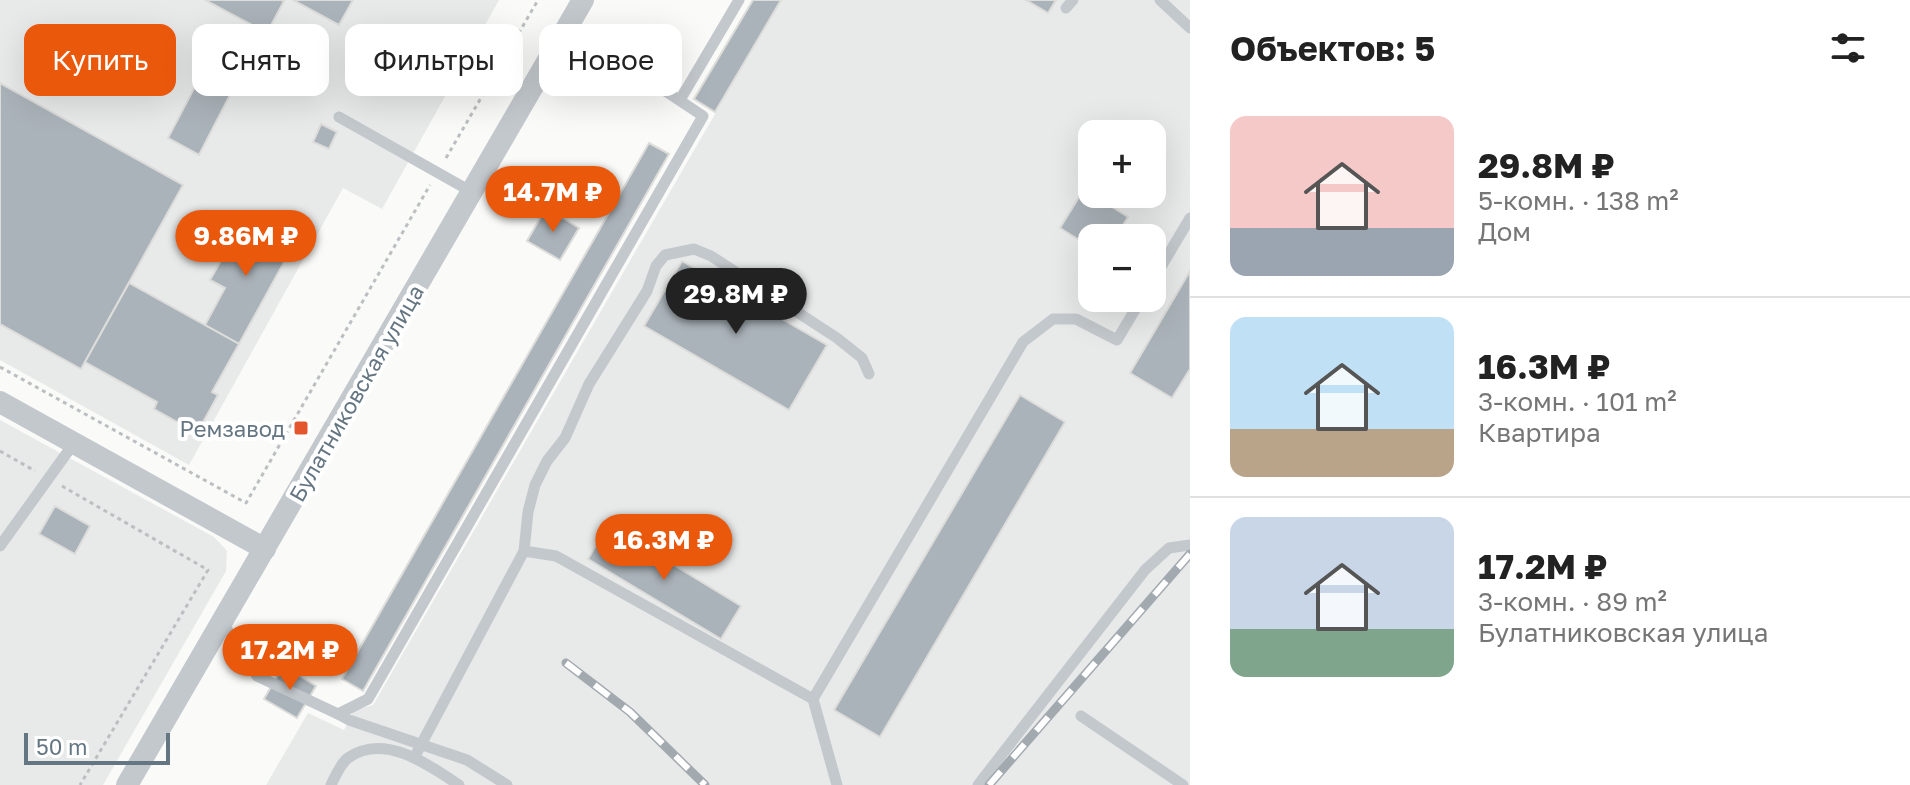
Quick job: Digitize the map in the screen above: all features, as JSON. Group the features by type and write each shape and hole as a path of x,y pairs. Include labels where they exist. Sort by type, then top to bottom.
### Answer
{"street":[{"name":"Булатниковская улица","path":"568,24 583,0"},
{"name":"Булатниковская улица","path":"127,785 539,75"},
{"path":"0,402 265,549"}],"lane":[{"path":"680,100 739,0"},
{"path":"1160,0 1190,28"},
{"path":"338,714 368,699 703,116 674,96"},
{"path":"339,117 472,192"},
{"path":"1166,258 1190,218"},
{"path":"414,758 524,551 528,512 535,485 547,461 565,438 589,384 647,291 656,266 665,255 694,249 711,256 837,338 862,358 869,374"},
{"path":"813,699 1023,342 1053,319 1076,319 1117,340 1134,312"},
{"path":"0,546 74,443"},
{"path":"978,785 1145,570 1169,548 1190,545"},
{"path":"524,551 556,556 813,699 837,785"},
{"path":"223,623 257,676 349,720 467,760 507,785"},
{"path":"1081,716 1183,785"},
{"path":"331,785 345,760 364,750 391,750 414,758 459,785"}],"path":[{"path":"0,367 246,503 538,0"},
{"path":"0,451 208,570 80,785"}],"shaded area":[{"path":"0,0 499,0 486,24 345,24 345,96 445,96 382,209 343,188 189,465 0,360"},
{"path":"781,0 1190,0 1190,785 266,785 308,713 344,730 354,710 373,705"},
{"path":"0,420 214,537 227,551 226,571 103,785 0,785"}],"building":[{"path":"205,0 284,1 272,24 250,24"},
{"path":"293,0 353,0 339,25"},
{"path":"753,0 781,0 715,112 694,99"},
{"path":"1026,0 1056,0 1048,13"},
{"path":"0,83 183,185 81,369 0,324"},
{"path":"192,92 192,96 229,96 199,155 168,138"},
{"path":"321,124 337,132 329,149 313,142"},
{"path":"649,143 669,154 363,691 342,679"},
{"path":"1078,199 1078,208 1114,208 1128,217 1124,224 1078,224 1078,239 1060,228"},
{"path":"546,208 579,228 560,260 527,241"},
{"path":"246,217 294,244 239,344 205,325 225,288 210,280"},
{"path":"682,261 827,345 789,410 644,326"},
{"path":"1190,271 1190,369 1172,398 1130,373"},
{"path":"129,283 239,344 212,392 218,395 197,433 154,409 157,402 85,362"},
{"path":"1020,395 1065,422 880,737 834,710"},
{"path":"55,506 90,526 75,554 39,534"},
{"path":"608,525 741,606 721,639 588,559"},
{"path":"283,666 316,686 297,718 264,699"}],"railway":[{"path":"989,785 1190,554"},
{"path":"566,663 630,712 705,785"}],"place":[{"name":"Ремзавод","path":"301,428"}]}
